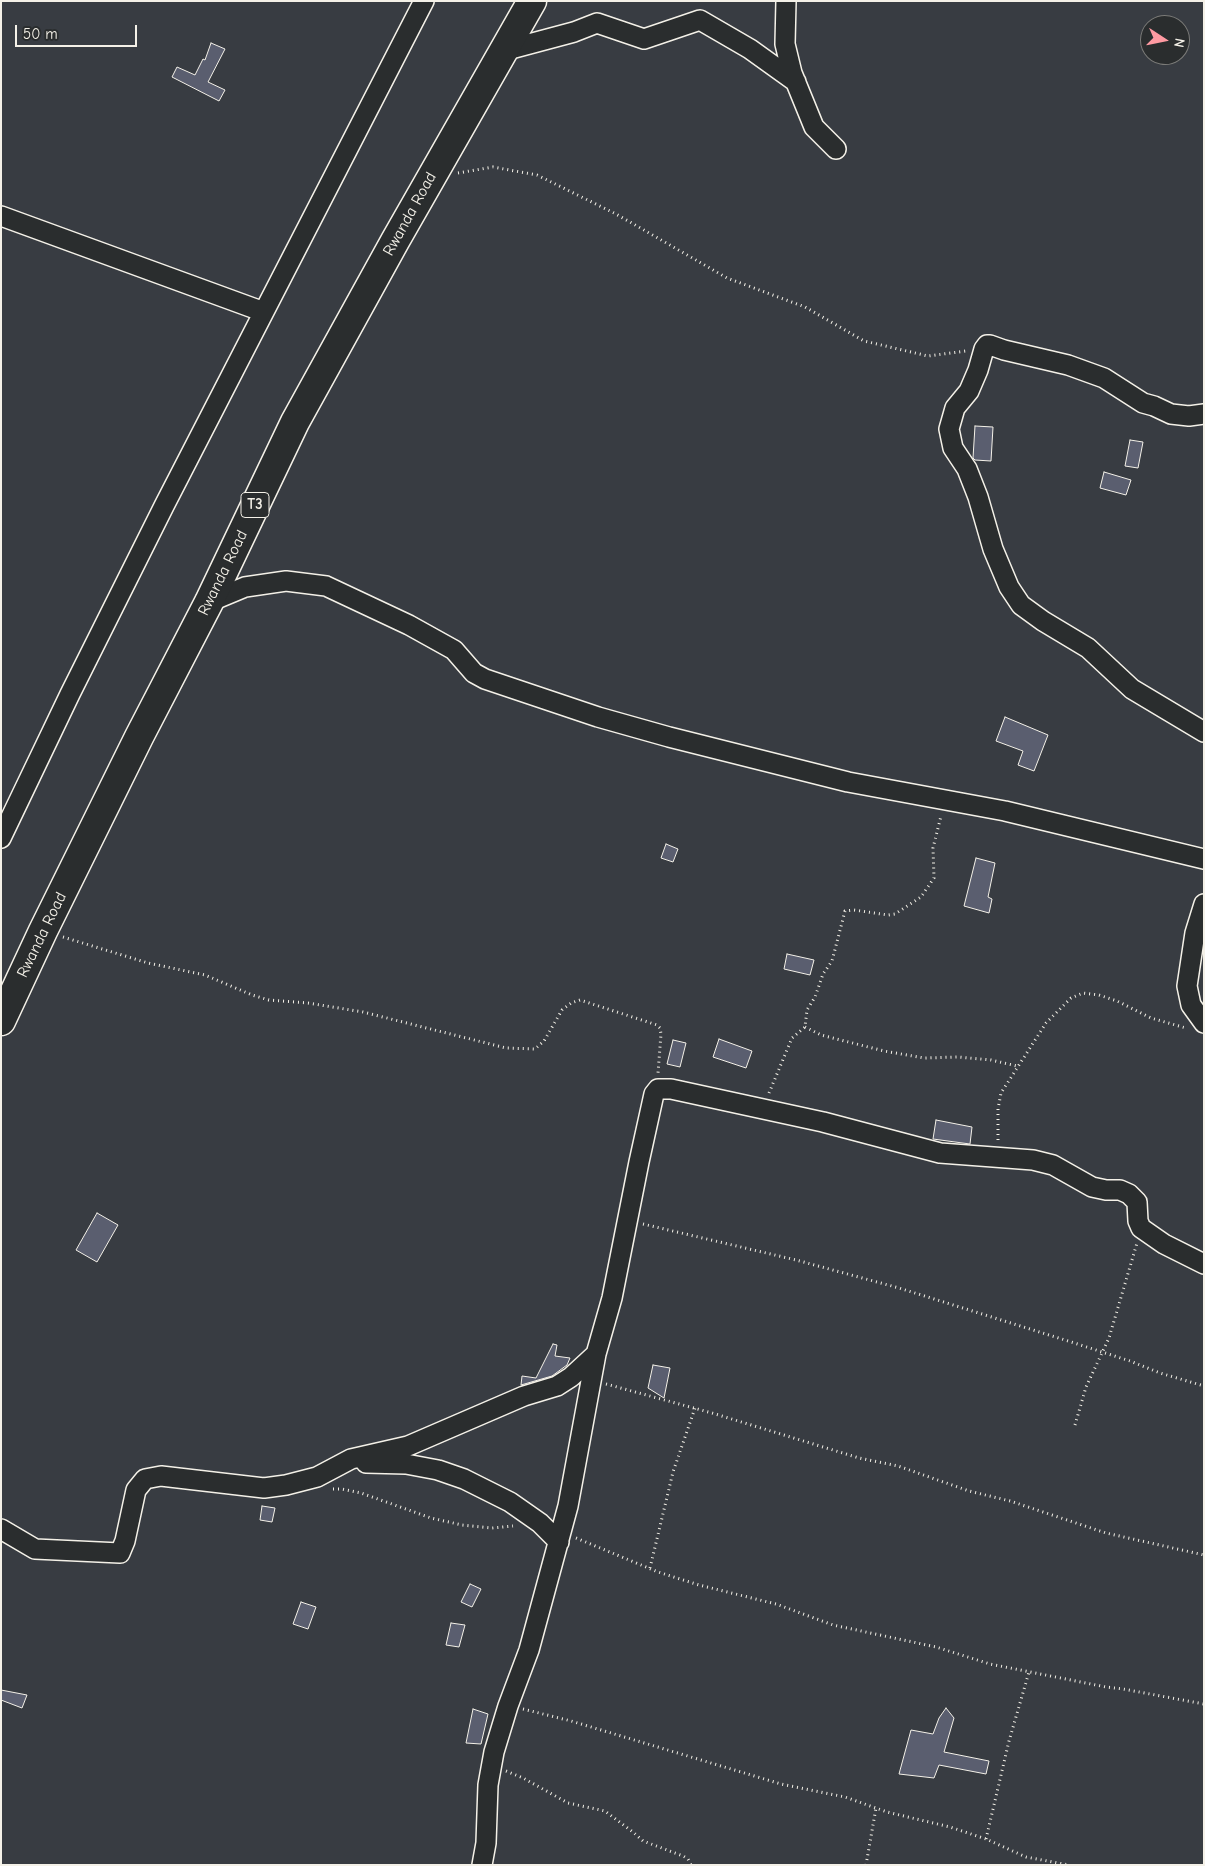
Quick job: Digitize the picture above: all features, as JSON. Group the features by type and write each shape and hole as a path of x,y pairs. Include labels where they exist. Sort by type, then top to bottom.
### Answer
{"highway":[{"name":"Rwanda Road","path":"1,1021 43,930 209,602 295,422 532,1"}],"street":[{"path":"1,838 70,694 424,1"},
{"path":"786,1 785,44 788,61 814,127 836,149"},
{"path":"503,51 574,32 597,23 644,39 700,20 750,49 796,82"},
{"path":"1,216 264,312"},
{"path":"1204,414 1189,416 1171,414 1143,402 1104,378 1068,365 987,345 969,391 955,408 949,430 953,448 967,469 978,498 993,549 1009,587 1021,604 1043,621 1088,648 1132,688 1204,732"},
{"path":"209,602 245,587 286,581 326,586 409,625 454,650 474,673 540,699 660,735 848,782 1005,811 1204,859"},
{"path":"1199,1026 1191,1005 1187,986 1195,933 1204,904"},
{"path":"482,1865 486,1843 488,1785 494,1752 508,1706 529,1650 568,1506 596,1354 612,1298 654,1094 658,1089 671,1089 823,1122 940,1153 1033,1160 1053,1165 1092,1187 1120,1190 1129,1194 1137,1202 1138,1221 1141,1228 1164,1244 1204,1264"},
{"path":"1,1529 36,1548 117,1553 121,1551 126,1541 136,1490 145,1479 161,1476 264,1488 286,1485 317,1477 351,1459 408,1446 524,1396 557,1386 571,1378 596,1354"},
{"path":"345,1462 406,1464 438,1470 464,1478 510,1502 560,1537"}],"path":[{"path":"431,178 492,167 537,175 616,214 727,278 805,308 864,341 928,356 984,349"},
{"path":"765,1110 770,1089 792,1038 805,1027 807,1010 815,997 823,974 832,961 845,911 854,910 888,916 895,914 921,897 934,878 933,848 946,799"},
{"path":"43,930 148,963 205,975 261,998 363,1012 506,1048 535,1049 544,1041 562,1010 571,1003 580,1000 647,1021 660,1028 658,1089"},
{"path":"998,1158 998,1109 1001,1093 1046,1023 1072,998 1083,992 1099,995 1151,1018 1199,1026"},
{"path":"805,1027 821,1035 884,1051 924,1058 958,1057 991,1060 1018,1066"},
{"path":"628,1221 763,1252 898,1288 1204,1386"},
{"path":"1075,1425 1086,1387 1112,1330 1141,1228"},
{"path":"591,1380 695,1408 859,1458 898,1466 969,1491 1010,1501 1106,1533 1204,1555"},
{"path":"650,1568 673,1472 695,1408"},
{"path":"326,1489 342,1489 361,1493 430,1518 462,1525 492,1528 516,1526"},
{"path":"560,1537 699,1585 776,1604 833,1625 936,1647 990,1664 1204,1704"},
{"path":"986,1839 1009,1741 1029,1672"},
{"path":"508,1706 571,1720 781,1784 845,1797 876,1808 950,1827 986,1839 1026,1857 1069,1865"},
{"path":"490,1774 499,1771 512,1772 568,1803 605,1811 643,1841 683,1856 688,1859 691,1865"},
{"path":"866,1865 876,1808"}],"building":[{"path":"211,43 225,49 208,82 225,90 219,101 172,77 177,67 195,75 203,59 205,60"},
{"path":"975,426 993,427 991,461 975,460 973,458"},
{"path":"1130,440 1143,442 1138,468 1125,466"},
{"path":"1104,472 1131,480 1126,495 1100,488"},
{"path":"1005,717 1048,735 1034,771 1018,765 1023,751 996,741"},
{"path":"666,844 678,849 673,862 661,858"},
{"path":"976,858 995,863 988,897 992,899 989,913 964,906"},
{"path":"787,954 814,960 810,975 784,969"},
{"path":"719,1039 752,1051 746,1068 713,1057"},
{"path":"673,1040 686,1043 680,1067 667,1064"},
{"path":"936,1120 972,1127 970,1144 933,1139"},
{"path":"97,1213 118,1225 97,1262 76,1250"},
{"path":"553,1344 557,1345 555,1356 570,1358 567,1365 552,1376 521,1385 522,1376 536,1378"},
{"path":"653,1365 670,1368 664,1398 648,1388"},
{"path":"262,1506 275,1508 272,1522 260,1520"},
{"path":"470,1584 481,1589 472,1607 461,1602"},
{"path":"301,1602 316,1607 308,1629 293,1624"},
{"path":"451,1623 465,1625 459,1647 446,1645"},
{"path":"1,1690 27,1695 22,1708 1,1700"},
{"path":"946,1708 954,1718 944,1752 989,1761 986,1774 939,1765 934,1778 899,1774 911,1730 933,1734 939,1718"},
{"path":"473,1709 488,1714 481,1744 466,1743"}]}
